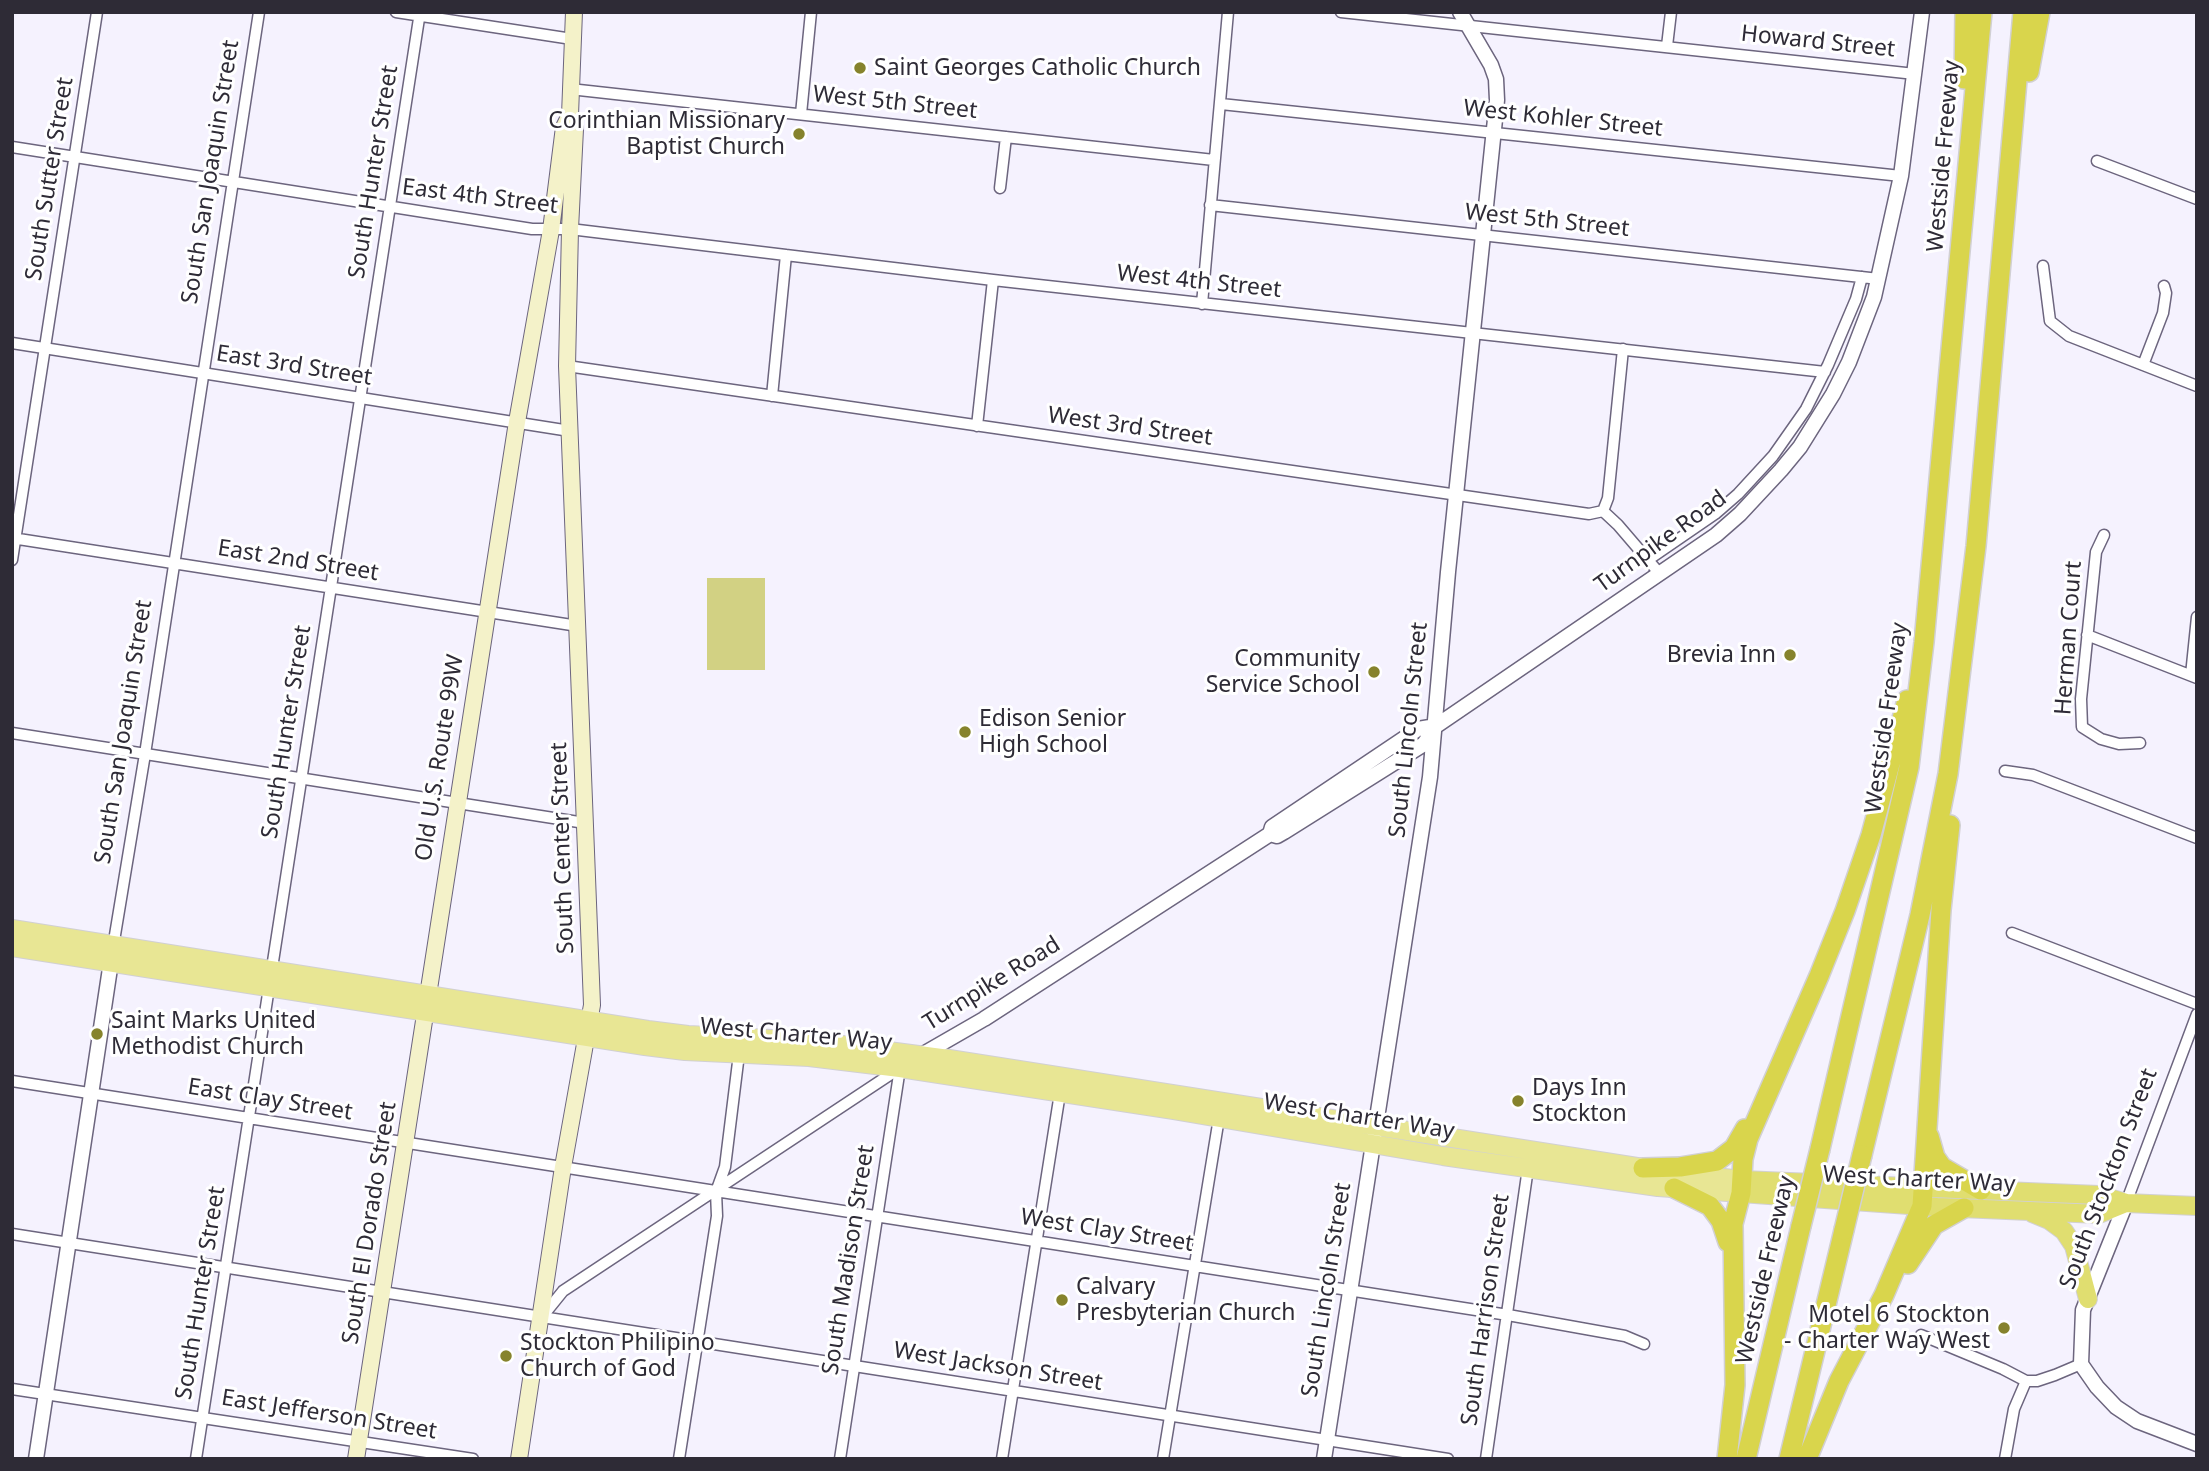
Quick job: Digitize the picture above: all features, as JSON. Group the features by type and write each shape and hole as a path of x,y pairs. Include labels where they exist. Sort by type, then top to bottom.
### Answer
{"highway":[{"path":"1965,12 1964,88 1971,125"},
{"name":"Westside Freeway","path":"1746,1459 1909,767 1924,642 1982,12"},
{"path":"1789,1459 1920,915 1948,774 1976,546 2023,12"},
{"path":"2013,123 2024,98 2040,12"},
{"path":"1727,1459 1735,1385 1733,1224 1748,1139 1845,911 1871,835 1924,642"},
{"path":"1807,1459 1839,1381 1884,1295 1922,1196 1941,910 1952,809 1948,774"},
{"path":"1643,1168 1706,1165 1724,1158 1738,1143 1770,1086"},
{"path":"1927,1127 1935,1157 1942,1167 1982,1190"},
{"name":"West Charter Way","path":"1741,1186 1922,1196 1982,1190 2099,1195 2126,1203 2197,1206"},
{"path":"1674,1188 1710,1206 1717,1214 1732,1257"},
{"name":"West Charter Way","path":"1922,1196 1964,1208 2099,1214 2126,1203"},
{"path":"1884,1295 1896,1287 1934,1225 1964,1208"},
{"path":"2025,1210 2049,1220 2064,1231 2074,1246 2088,1299"}],"main road":[{"name":"Old U.S. Route 99W","path":"569,229 575,129 570,115 574,12"},
{"name":"Old U.S. Route 99W","path":"427,1003 517,422 551,230 564,127 570,115"},
{"name":"South Center Street","path":"519,1459 563,1167 592,1005 567,366 569,229"},
{"path":"12,929 112,955"},
{"path":"12,947 112,955 588,1028"},
{"name":"South El Dorado Street","path":"356,1459 427,1003"},
{"name":"West Charter Way","path":"588,1028 659,1048 809,1057 1219,1118 1601,1161 1741,1186"},
{"name":"West Charter Way","path":"588,1028 812,1041 1272,1111 1528,1168 1674,1188 1741,1186"},
{"path":"1060,1093 1064,1087 1105,1092 1110,1086"},
{"path":"1219,1118 1227,1113 1261,1117 1272,1111"},
{"path":"1528,1168 1543,1161 1586,1168 1601,1161"}],"street":[{"name":"South Sutter Street","path":"12,560 97,12"},
{"name":"South San Joaquin Street","path":"36,1459 258,12"},
{"path":"396,12 572,39"},
{"path":"801,114 811,12"},
{"path":"1202,304 1228,12"},
{"name":"Howard Street","path":"1342,12 1915,74"},
{"name":"South Lincoln Street","path":"1324,1459 1436,726 1448,572 1497,100 1496,79 1487,55 1460,12"},
{"path":"1667,47 1671,12"},
{"name":"Turnpike Road","path":"542,1317 563,1291 919,1056 984,1019 1277,833 1424,744 1436,726 1716,535 1740,514 1800,447 1833,394 1863,329 1879,279 1901,176 1922,12"},
{"name":"South Hunter Street","path":"196,1459 420,14"},
{"name":"West 5th Street","path":"570,89 1214,160"},
{"name":"West Kohler Street","path":"1221,104 1901,176"},
{"path":"1000,188 1006,136"},
{"name":"East 4th Street","path":"12,147 531,229 569,229"},
{"path":"2096,161 2197,199"},
{"name":"West 5th Street","path":"1210,205 1879,279"},
{"name":"West 4th Street","path":"569,229 1202,304 1825,372"},
{"path":"772,396 786,255"},
{"path":"2042,266 2050,321 2069,336 2197,386"},
{"path":"1648,560 1715,514 1755,476 1792,431 1825,372 1856,299 1862,277"},
{"path":"977,426 993,280"},
{"path":"2143,365 2163,313 2166,293 2164,286"},
{"name":"East 3rd Street","path":"12,343 570,430"},
{"path":"1623,349 1608,498 1603,511 1660,574"},
{"name":"West 3rd Street","path":"567,366 1589,514 1603,511"},
{"name":"Herman Court","path":"2104,535 2096,552 2081,699 2082,727 2101,739 2119,744 2140,743"},
{"name":"East 2nd Street","path":"14,538 578,626"},
{"path":"2087,635 2194,676 2197,617"},
{"path":"12,733 585,823"},
{"path":"2005,771 2033,775 2197,838"},
{"path":"2012,933 2197,1004"},
{"name":"South Stockton Street","path":"2081,1364 2081,1329 2088,1299 2197,1014"},
{"path":"679,1459 717,1216 716,1192 725,1167 739,1054"},
{"name":"South Madison Street","path":"840,1459 900,1069"},
{"name":"East Clay Street","path":"12,1081 563,1167"},
{"path":"1002,1459 1060,1093"},
{"path":"1163,1459 1219,1118"},
{"name":"West Clay Street","path":"563,1167 1508,1315 1625,1336 1644,1344"},
{"name":"South Harrison Street","path":"1486,1459 1528,1168"},
{"name":"West Jackson Street","path":"12,1234 1448,1459"},
{"path":"1921,1335 2026,1381 2037,1381 2081,1364 2097,1387 2116,1407 2137,1421 2197,1444"},
{"path":"2005,1459 2014,1409 2026,1381"},
{"name":"East Jefferson Street","path":"12,1389 473,1459"}],"shaded area":[{"path":"707,578 765,578 765,670 707,670"}],"place":[{"name":"Saint Georges Catholic Church","path":"860,68"},
{"name":"Corinthian Missionary Baptist Church","path":"799,134"},
{"name":"Brevia Inn","path":"1790,655"},
{"name":"Community Service School","path":"1374,672"},
{"name":"Edison Senior High School","path":"965,732"},
{"name":"Saint Marks United Methodist Church","path":"97,1034"},
{"name":"Days Inn Stockton","path":"1518,1101"},
{"name":"Calvary Presbyterian Church","path":"1062,1300"},
{"name":"Motel 6 Stockton - Charter Way West","path":"2004,1328"},
{"name":"Stockton Philipino Church of God","path":"506,1356"}]}
